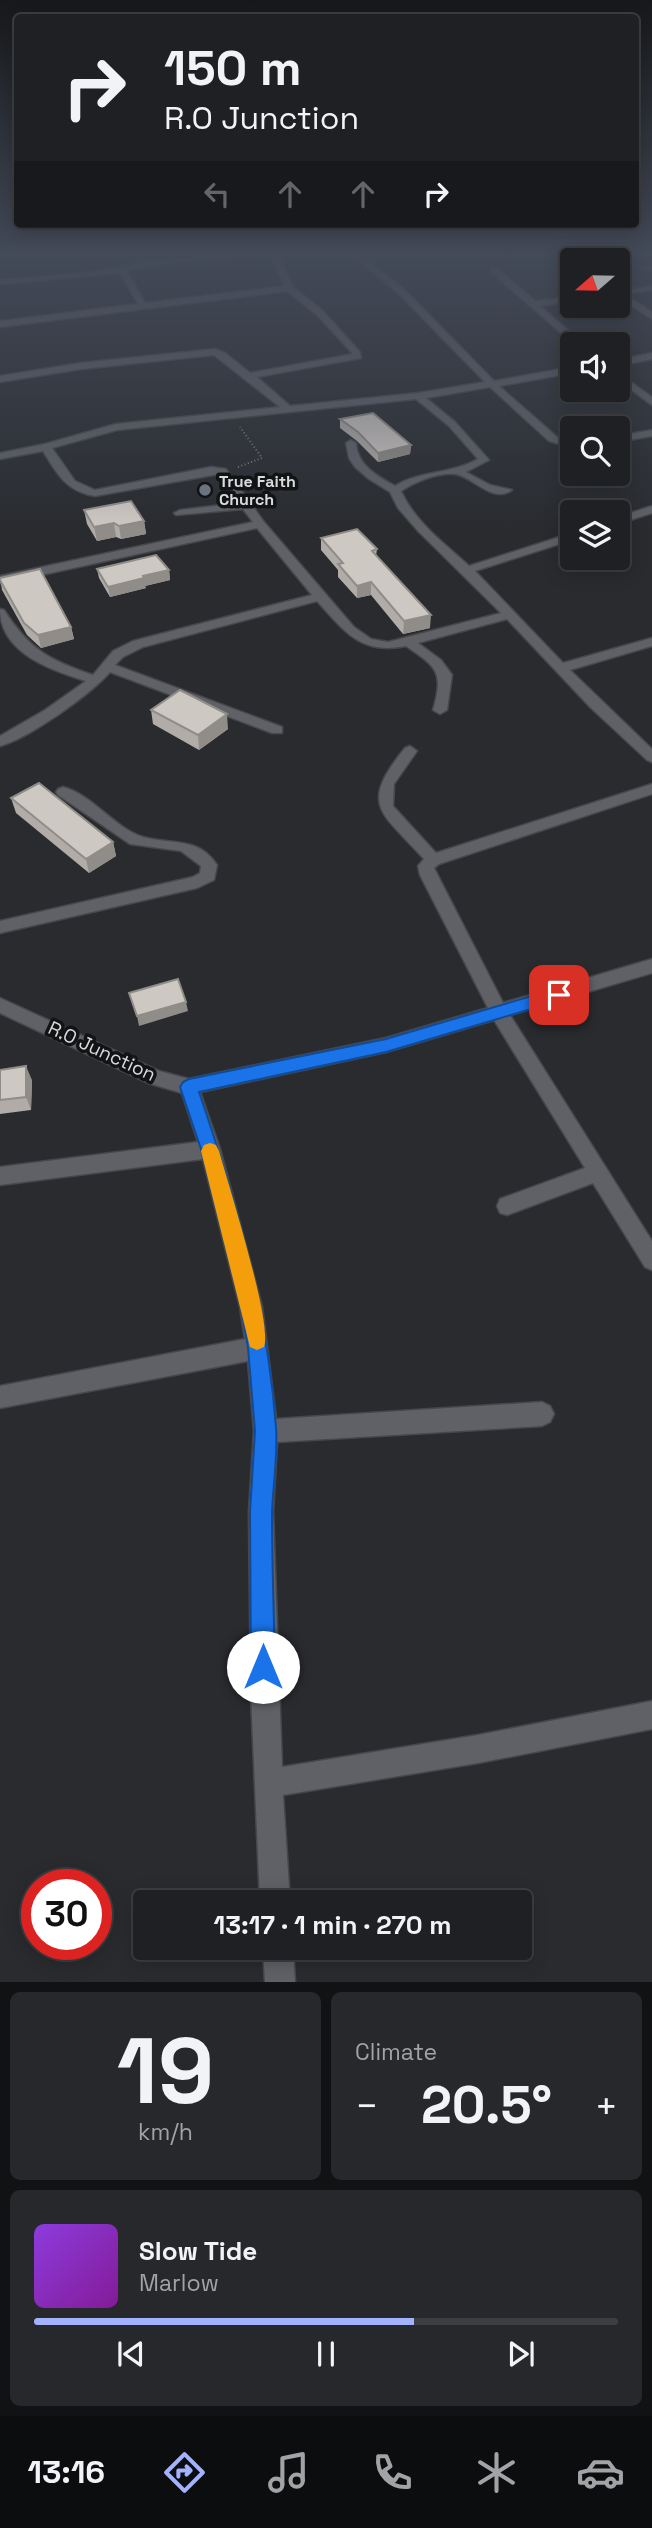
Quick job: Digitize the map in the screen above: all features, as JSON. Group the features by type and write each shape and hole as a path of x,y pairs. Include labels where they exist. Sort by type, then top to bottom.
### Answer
{"street":[{"path":"252,375 357,358 358,354 349,344"},
{"path":"453,344 492,384 553,439 560,441"},
{"path":"0,379 81,366 215,352 224,355 235,367 252,375 288,410"},
{"path":"630,361 652,356"},
{"path":"0,456 46,447 116,427 418,396 560,372"},
{"path":"630,385 652,402"},
{"path":"394,490 423,474 472,468 484,460 452,424 418,396"},
{"path":"630,437 652,433"},
{"path":"351,443 352,456 372,477 394,490 402,506 422,529 467,570 595,704 652,757"},
{"path":"46,447 72,486 81,492 95,493 211,470 222,471 260,524 320,597 350,630 367,642 388,646 509,615"},
{"path":"457,471 487,488 507,490"},
{"path":"180,513 246,505"},
{"path":"630,517 652,509"},
{"path":"0,580 260,524"},
{"path":"467,570 560,540"},
{"path":"0,742 50,713 96,680 118,654 162,636 320,597"},
{"path":"0,612 15,639 35,657 96,680"},
{"path":"408,642 440,665 445,674 448,684 440,710"},
{"path":"561,668 652,642"},
{"path":"108,667 276,730"},
{"path":"410,751 385,785 383,797 386,807 433,860"},
{"path":"652,789 433,860 426,866 428,875 499,1012 652,1261"},
{"path":"0,927 197,882 208,876 209,865 200,853 179,844 146,844 135,840 63,792"},
{"name":"R.O Junction","path":"0,1005 156,1078 189,1087 386,1045 652,966"},
{"path":"189,1087 210,1149 251,1307 258,1348 266,1431 261,1512 268,1783 274,1890"},
{"path":"0,1175 210,1149"},
{"path":"506,1206 598,1172"},
{"path":"0,1397 258,1348"},
{"path":"266,1431 542,1414"},
{"path":"268,1783 478,1749 652,1715"},
{"path":"279,1960 280,1982"}],"path":[{"path":"222,471 262,458 232,416"}],"building":[{"path":"373,413 411,445 378,453 358,432 340,419"},
{"path":"131,501 144,521 94,527 84,510"},
{"path":"357,529 377,549 372,551 431,615 404,621 371,582 357,586 338,564 343,563 321,538"},
{"path":"156,555 169,570 108,587 97,569"},
{"path":"40,569 71,627 38,635 24,623 0,578"},
{"path":"180,690 227,714 198,735 151,710"},
{"path":"39,783 113,842 86,859 11,798"},
{"path":"178,979 186,1002 137,1016 129,993"},
{"path":"26,1066 26,1097 0,1100 0,1070"}],"slow traffic":[{"path":"210,1151 251,1307 257,1340"}],"place":[{"name":"True Faith Church","path":"205,490"}],"route":[{"path":"263,1667 261,1512 266,1431 258,1348 251,1307 210,1149 189,1087 386,1045 559,995"}]}
